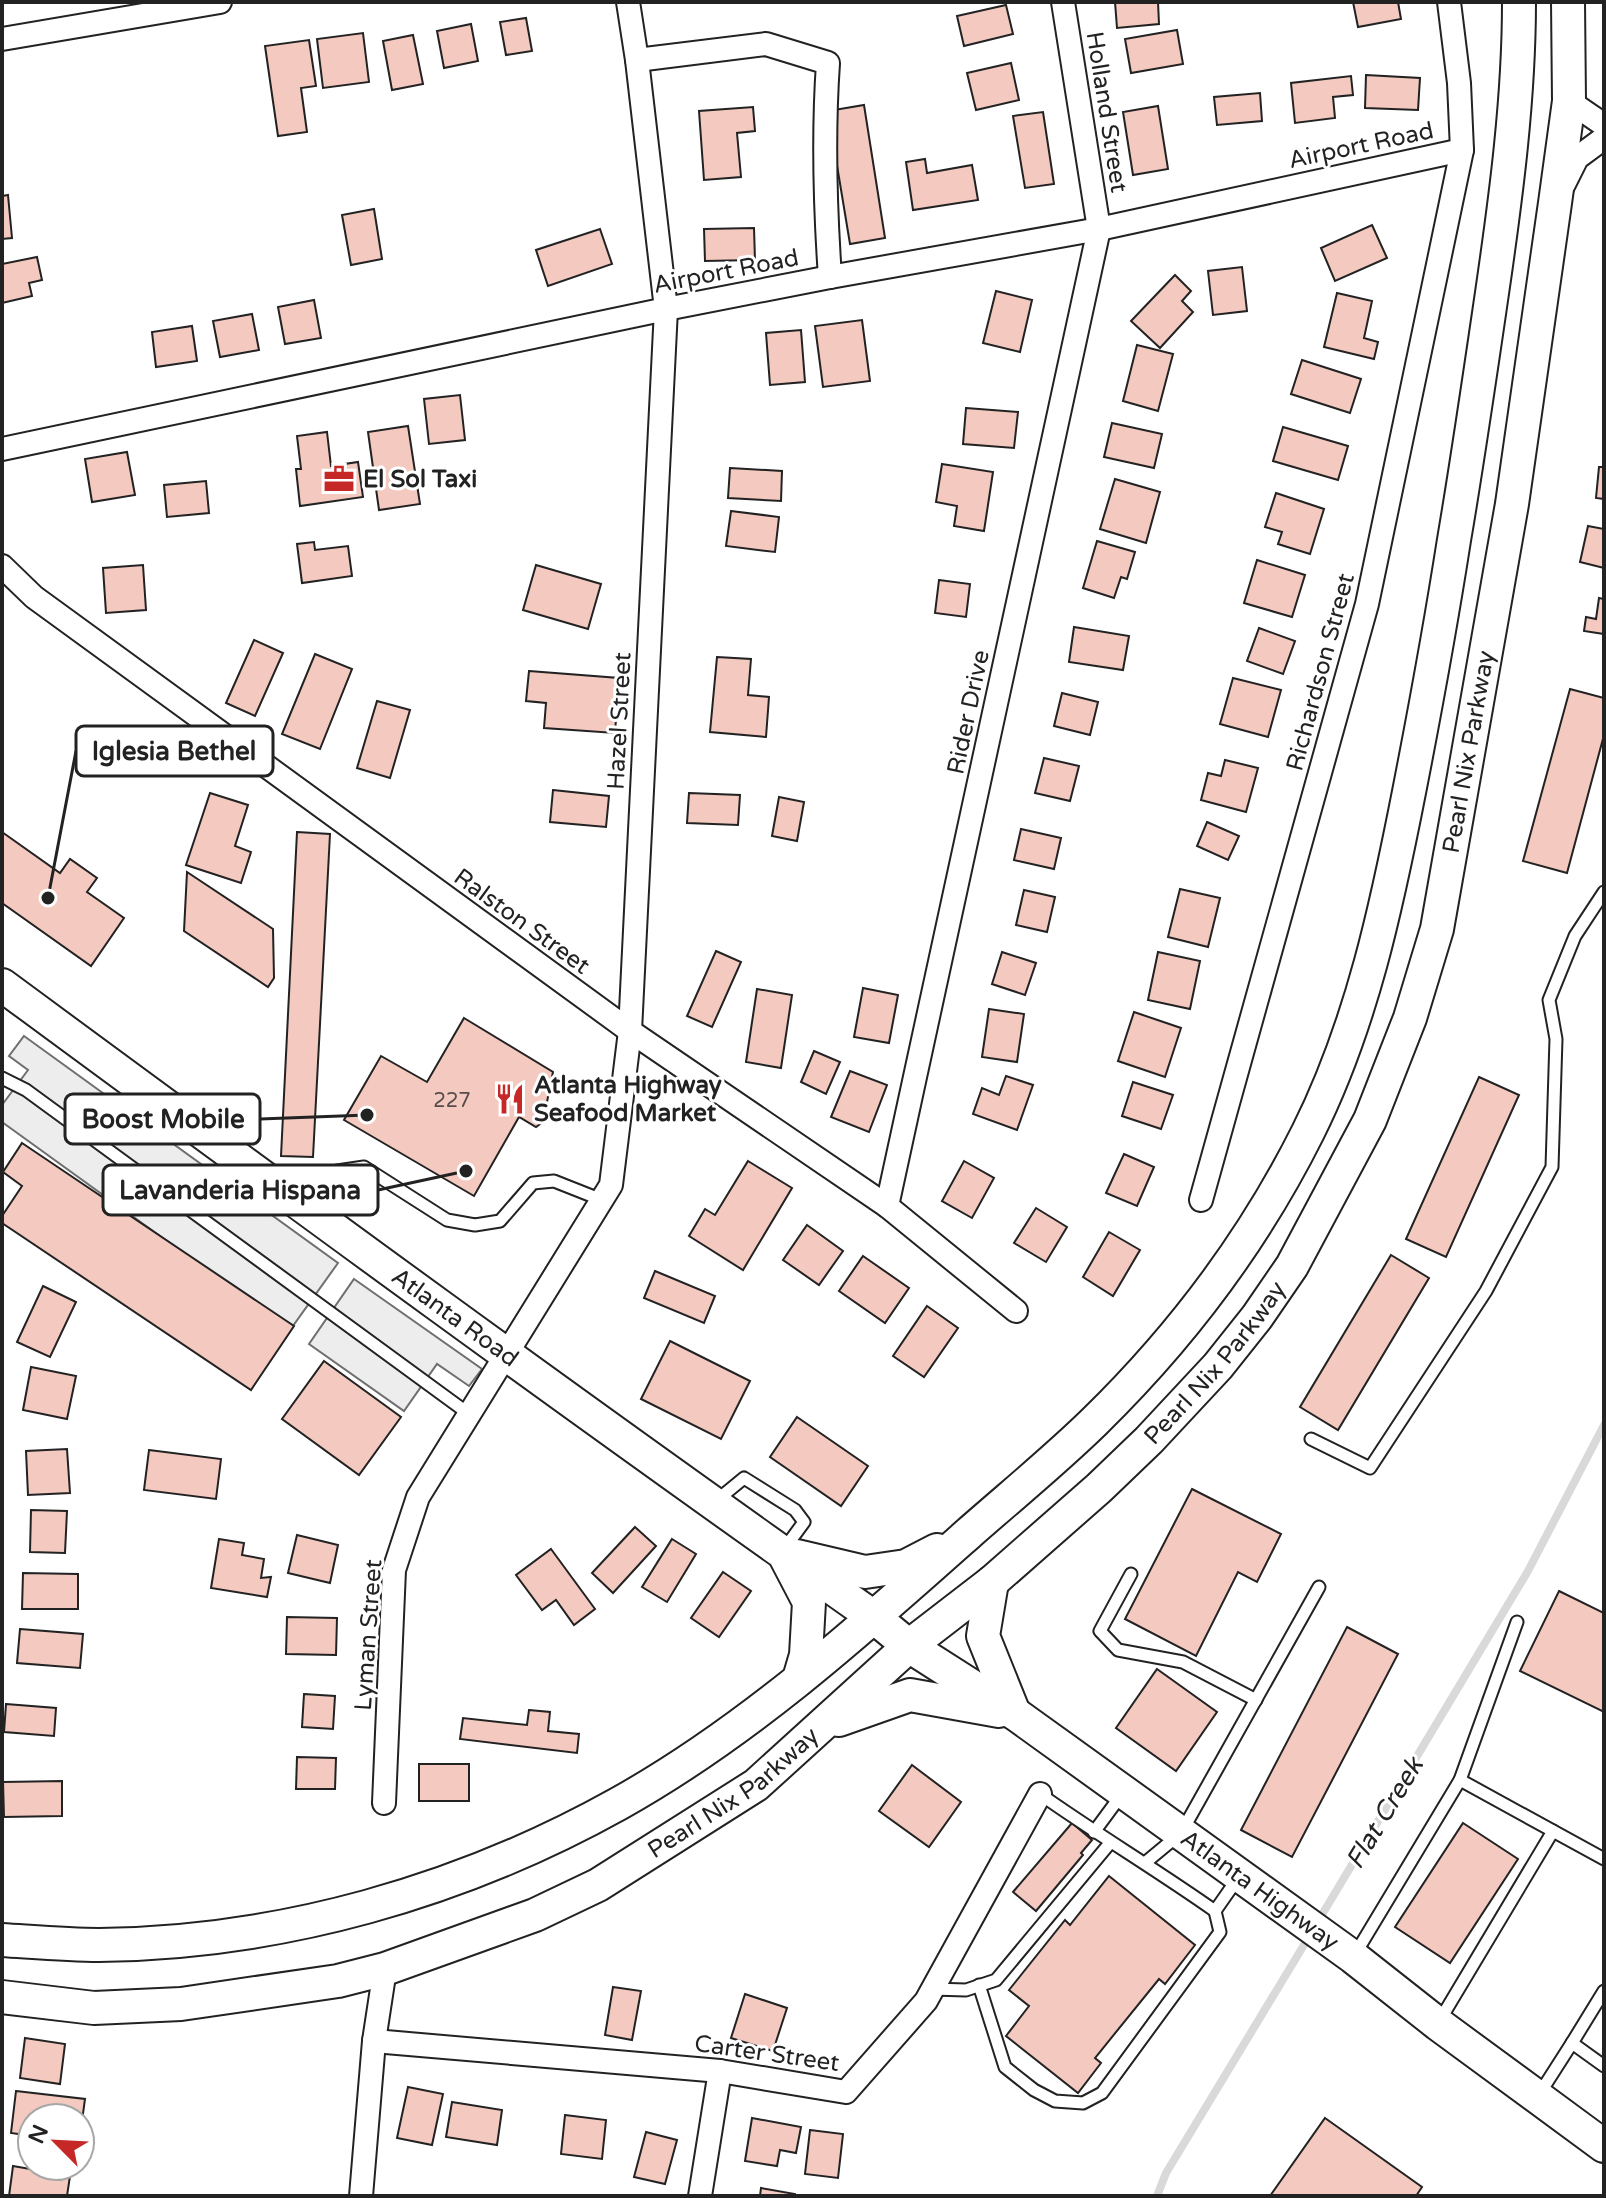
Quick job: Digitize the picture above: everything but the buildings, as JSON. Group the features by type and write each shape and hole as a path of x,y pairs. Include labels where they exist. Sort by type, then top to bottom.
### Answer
{"main road":[{"name":"Pearl Nix Parkway","path":"2,1940 95,1945 176,1942 312,1922 366,1909 511,1857 619,1804 688,1760 799,1679 875,1618 1092,1424 1207,1294 1263,1214 1310,1128 1349,1038 1376,948 1435,656 1465,473 1509,179 1519,2"},
{"name":"Pearl Nix Parkway","path":"2,1997 94,2008 181,2004 338,1981 385,1969 535,1915 598,1885 756,1785 909,1646 992,1582 1099,1488 1218,1366 1292,1266 1370,1120 1410,1018 1437,929 1512,504 1555,203 1569,101 1568,2"},
{"name":"Atlanta Road","path":"2,985 506,1355 875,1618 909,1646"},
{"path":"782,1552 865,1572 906,1566 965,1536"},
{"path":"782,1552 809,1602 806,1655 799,1679"},
{"path":"992,1582 983,1636 1014,1713"},
{"name":"Atlanta Highway","path":"909,1646 1014,1713 1247,1880 1604,2146"},
{"path":"824,1725 910,1695 1014,1713"}],"street":[{"path":"2,39 220,2"},
{"name":"Hazel Street","path":"506,1355 611,1185 630,1031 666,309 628,2"},
{"name":"Holland Street","path":"1063,2 1099,229"},
{"name":"Richardson Street","path":"1201,1200 1367,604 1462,150 1459,83 1449,2"},
{"path":"637,60 766,44 828,63 824,119 830,277"},
{"path":"1569,101 1604,125"},
{"path":"1555,203 1577,158 1604,138"},
{"name":"Airport Road","path":"2,449 666,309 1099,229 1462,150"},
{"name":"Rider Drive","path":"887,1206 1099,229"},
{"name":"Ralston Street","path":"2,566 34,597 630,1031 887,1206 1016,1311"},
{"name":"Lyman Street","path":"384,1803 394,1570 418,1497 506,1355"},
{"name":"Carter Street","path":"374,2041 720,2071 846,2092 926,2001 1040,1794"},
{"path":"361,2196 374,2041 385,1969"},
{"path":"700,2196 720,2071"}],"lane":[{"path":"1311,1439 1370,1468 1486,1291 1552,1167 1556,1039 1549,1000 1575,936 1604,892"},
{"path":"2,1078 26,1090 469,1414"},
{"path":"305,1208 337,1171 349,1167 364,1167 447,1220 475,1225 500,1221 533,1183 554,1181 602,1200"},
{"path":"1131,1574 1100,1631 1118,1650 1183,1662 1256,1700"},
{"path":"1146,1862 1181,1833 1319,1587"},
{"path":"1342,1949 1460,1780 1517,1622"},
{"path":"1460,1780 1604,1859"},
{"path":"1094,1832 1124,1792"},
{"path":"979,1985 1005,2067 1034,2090 1055,2101 1083,2103 1102,2093 1220,1932 1215,1911 1040,1794"},
{"path":"1438,2024 1553,1831"},
{"path":"932,1989 966,1990 996,1980 1110,1843"},
{"path":"1215,1911 1247,1880"},
{"path":"1537,2098 1604,1991"},
{"path":"1572,2043 1604,2066"}],"shaded area":[{"path":"24,1036 338,1263 290,1330 2,1122 2,1105 28,1070 9,1056"},
{"path":"354,1279 482,1369 469,1386 437,1364 404,1411 309,1344"}],"waterway":[{"name":"Flat Creek","path":"1317,1923 1528,1571 1604,1425"},
{"name":"Flat Creek","path":"1157,2196 1166,2173 1310,1935"}],"place":[{"name":"El Sol Taxi","path":"339,479"},
{"name":"Iglesia Bethel","path":"48,898"},
{"name":"Atlanta Highway Seafood Market","path":"510,1099"},
{"name":"Boost Mobile","path":"367,1115"},
{"name":"Lavanderia Hispana","path":"466,1171"}]}
